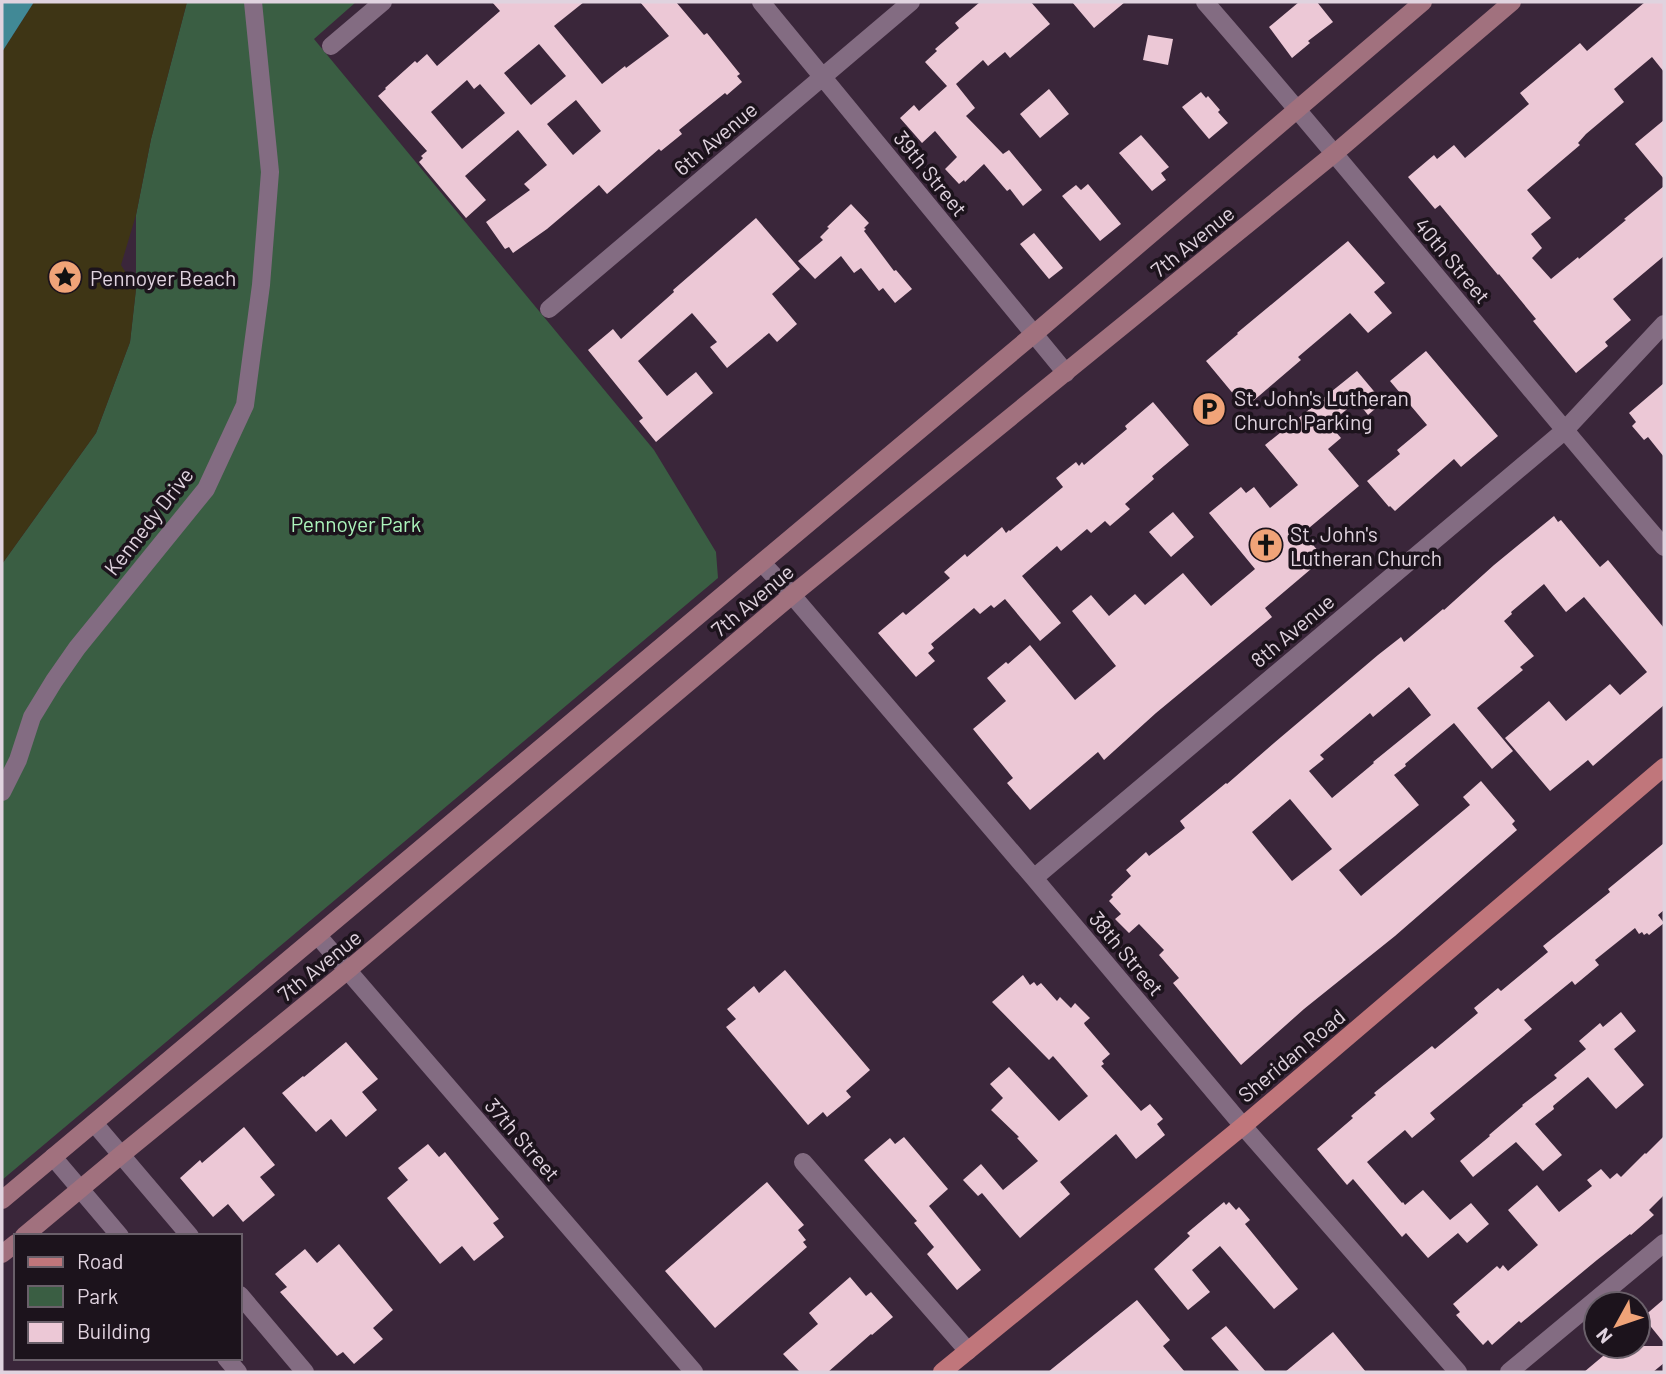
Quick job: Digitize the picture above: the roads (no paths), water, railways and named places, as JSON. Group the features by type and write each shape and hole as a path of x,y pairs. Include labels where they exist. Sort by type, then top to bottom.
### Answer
{"main road":[{"name":"Sheridan Road","path":"942,1372 1242,1126 1664,767"}],"street":[{"name":"Kennedy Drive","path":"2,792 18,760 33,717 54,681 77,648 206,489 245,405 261,285 270,172 253,2"},
{"path":"331,46 383,2"},
{"name":"39th Street","path":"761,2 1066,373"},
{"name":"6th Avenue","path":"549,309 911,2"},
{"name":"40th Street","path":"1205,2 1335,153 1564,431 1664,547"},
{"name":"7th Avenue","path":"2,1200 1034,334 1423,2"},
{"name":"7th Avenue","path":"26,1234 348,970 792,595 1335,153 1512,2"},
{"name":"8th Avenue","path":"1034,878 1564,431 1664,324"},
{"name":"38th Street","path":"762,563 1034,878 1242,1126 1458,1372"},
{"name":"37th Street","path":"318,936 694,1372"},
{"path":"94,1123 188,1234"},
{"path":"53,1157 118,1234"},
{"path":"803,1162 968,1351"},
{"path":"1509,1372 1664,1243"},
{"path":"242,1297 305,1372"}],"water":[{"path":"2,2 34,2 2,52"}],"place":[{"name":"Pennoyer Beach","path":"65,277"},
{"name":"St. John's Lutheran Church Parking","path":"1209,409"},
{"name":"St. John's Lutheran Church","path":"1266,545"}],"park label":[{"name":"Pennoyer Park","path":"356,523"}]}
